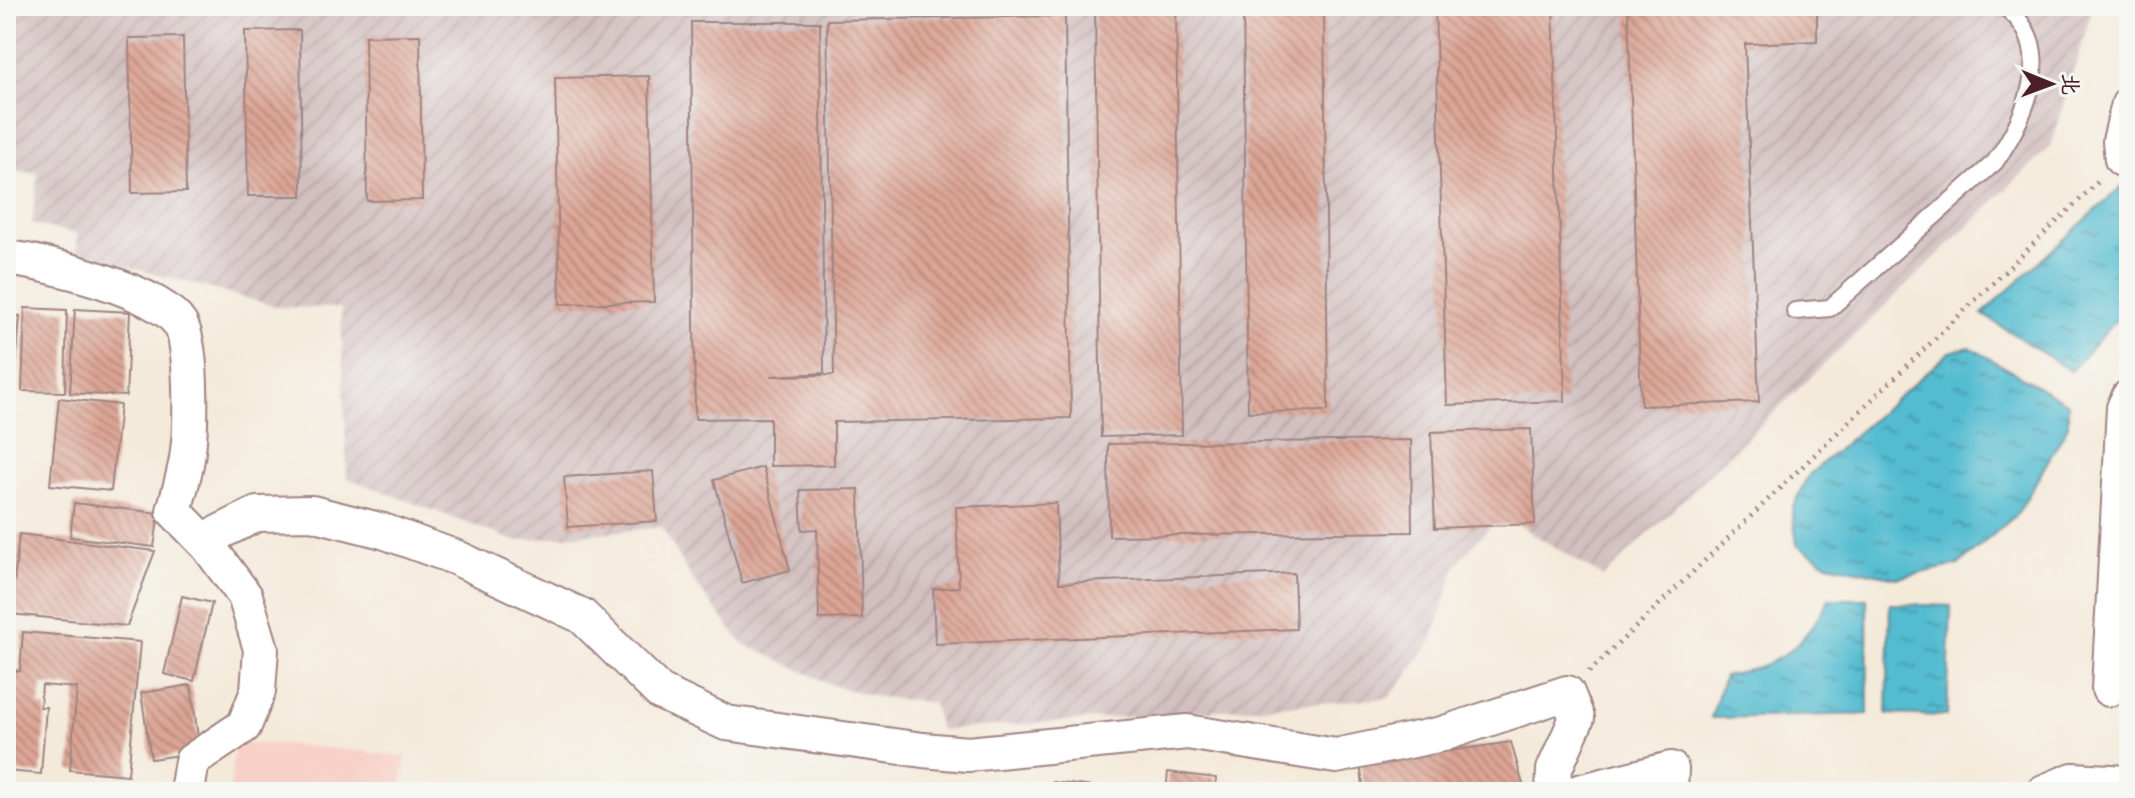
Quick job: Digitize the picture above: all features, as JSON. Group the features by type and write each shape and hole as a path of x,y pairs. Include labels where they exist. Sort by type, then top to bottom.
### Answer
{"street":[{"path":"2122,159 2120,141 2129,104"},
{"path":"6,258 37,261 153,300 170,311 182,326 187,344 188,451 174,511 208,546 245,596 261,649 258,691 244,726 192,761 187,792"},
{"path":"2109,689 2124,408 2129,397"},
{"path":"208,546 216,534 257,514 312,513 383,531 457,558 582,616 660,692 726,723 923,750 968,754 1187,732 1336,756 1442,734 1567,693 1577,718 1554,770 1553,792"},
{"path":"1579,792 1671,769 1670,792"},
{"path":"2044,792 2073,780 2129,783"}],"lane":[{"path":"1795,311 1830,308 1995,162 2009,142 2030,100 2034,69 2028,38 2015,15 2003,6"}],"path":[{"path":"1567,693 2122,159"}],"shaded area":[{"path":"6,6 2093,6 2051,146 1603,577 1501,514 1457,563 1432,641 1389,698 940,730 933,703 873,696 832,685 742,643 692,579 662,527 515,541 347,478 341,308 279,307 77,253 77,234 32,224 38,173 6,170"},
{"path":"234,744 286,744 406,756 401,792 230,792"}],"water":[{"path":"2129,180 2129,305 2071,371 1982,314"},
{"path":"1970,347 2068,404 2068,426 2018,513 1958,565 1897,578 1828,564 1797,545 1792,508 1809,475 1950,352"},
{"path":"1829,599 1867,599 1868,714 1711,718 1724,676 1761,666 1787,652 1809,631"},
{"path":"1890,604 1951,606 1947,716 1887,714"}],"building":[{"path":"1243,6 1324,6 1328,411 1248,412"},
{"path":"1435,6 1553,6 1565,401 1447,405"},
{"path":"1628,6 1817,6 1817,41 1745,44 1759,402 1641,406"},
{"path":"1176,10 1182,435 1101,437 1095,11"},
{"path":"1065,16 1071,418 834,422 834,465 770,466 770,418 695,419 691,22 820,22 824,373 770,376 834,375 827,20"},
{"path":"300,30 302,196 248,196 245,31"},
{"path":"420,35 422,200 367,201 365,36"},
{"path":"183,37 186,192 132,193 129,38"},
{"path":"649,76 654,302 560,304 555,78"},
{"path":"25,308 67,310 65,392 22,391"},
{"path":"75,309 130,312 126,396 70,393"},
{"path":"6,315 20,316 8,469 6,469"},
{"path":"59,398 120,405 111,491 50,485"},
{"path":"1531,429 1535,524 1435,528 1431,432"},
{"path":"1411,440 1412,532 1109,536 1108,444"},
{"path":"763,467 790,570 742,583 714,480"},
{"path":"653,471 657,521 568,527 564,477"},
{"path":"859,489 862,618 819,619 817,529 802,530 800,490"},
{"path":"74,503 159,513 154,547 70,537"},
{"path":"1056,503 1059,583 1294,573 1296,629 935,644 933,589 959,587 956,507"},
{"path":"19,534 155,551 127,626 11,614"},
{"path":"182,596 212,603 194,681 164,674"},
{"path":"23,632 140,642 128,775 70,770 77,688 42,685 40,707 46,707 41,774 6,771 6,670 20,671"},
{"path":"191,685 200,752 151,759 141,693"},
{"path":"1511,742 1525,792 1364,792 1360,764"},
{"path":"1168,772 1216,778 1215,792 1166,792"},
{"path":"1053,782 1102,788 1101,792 1052,792"}]}
